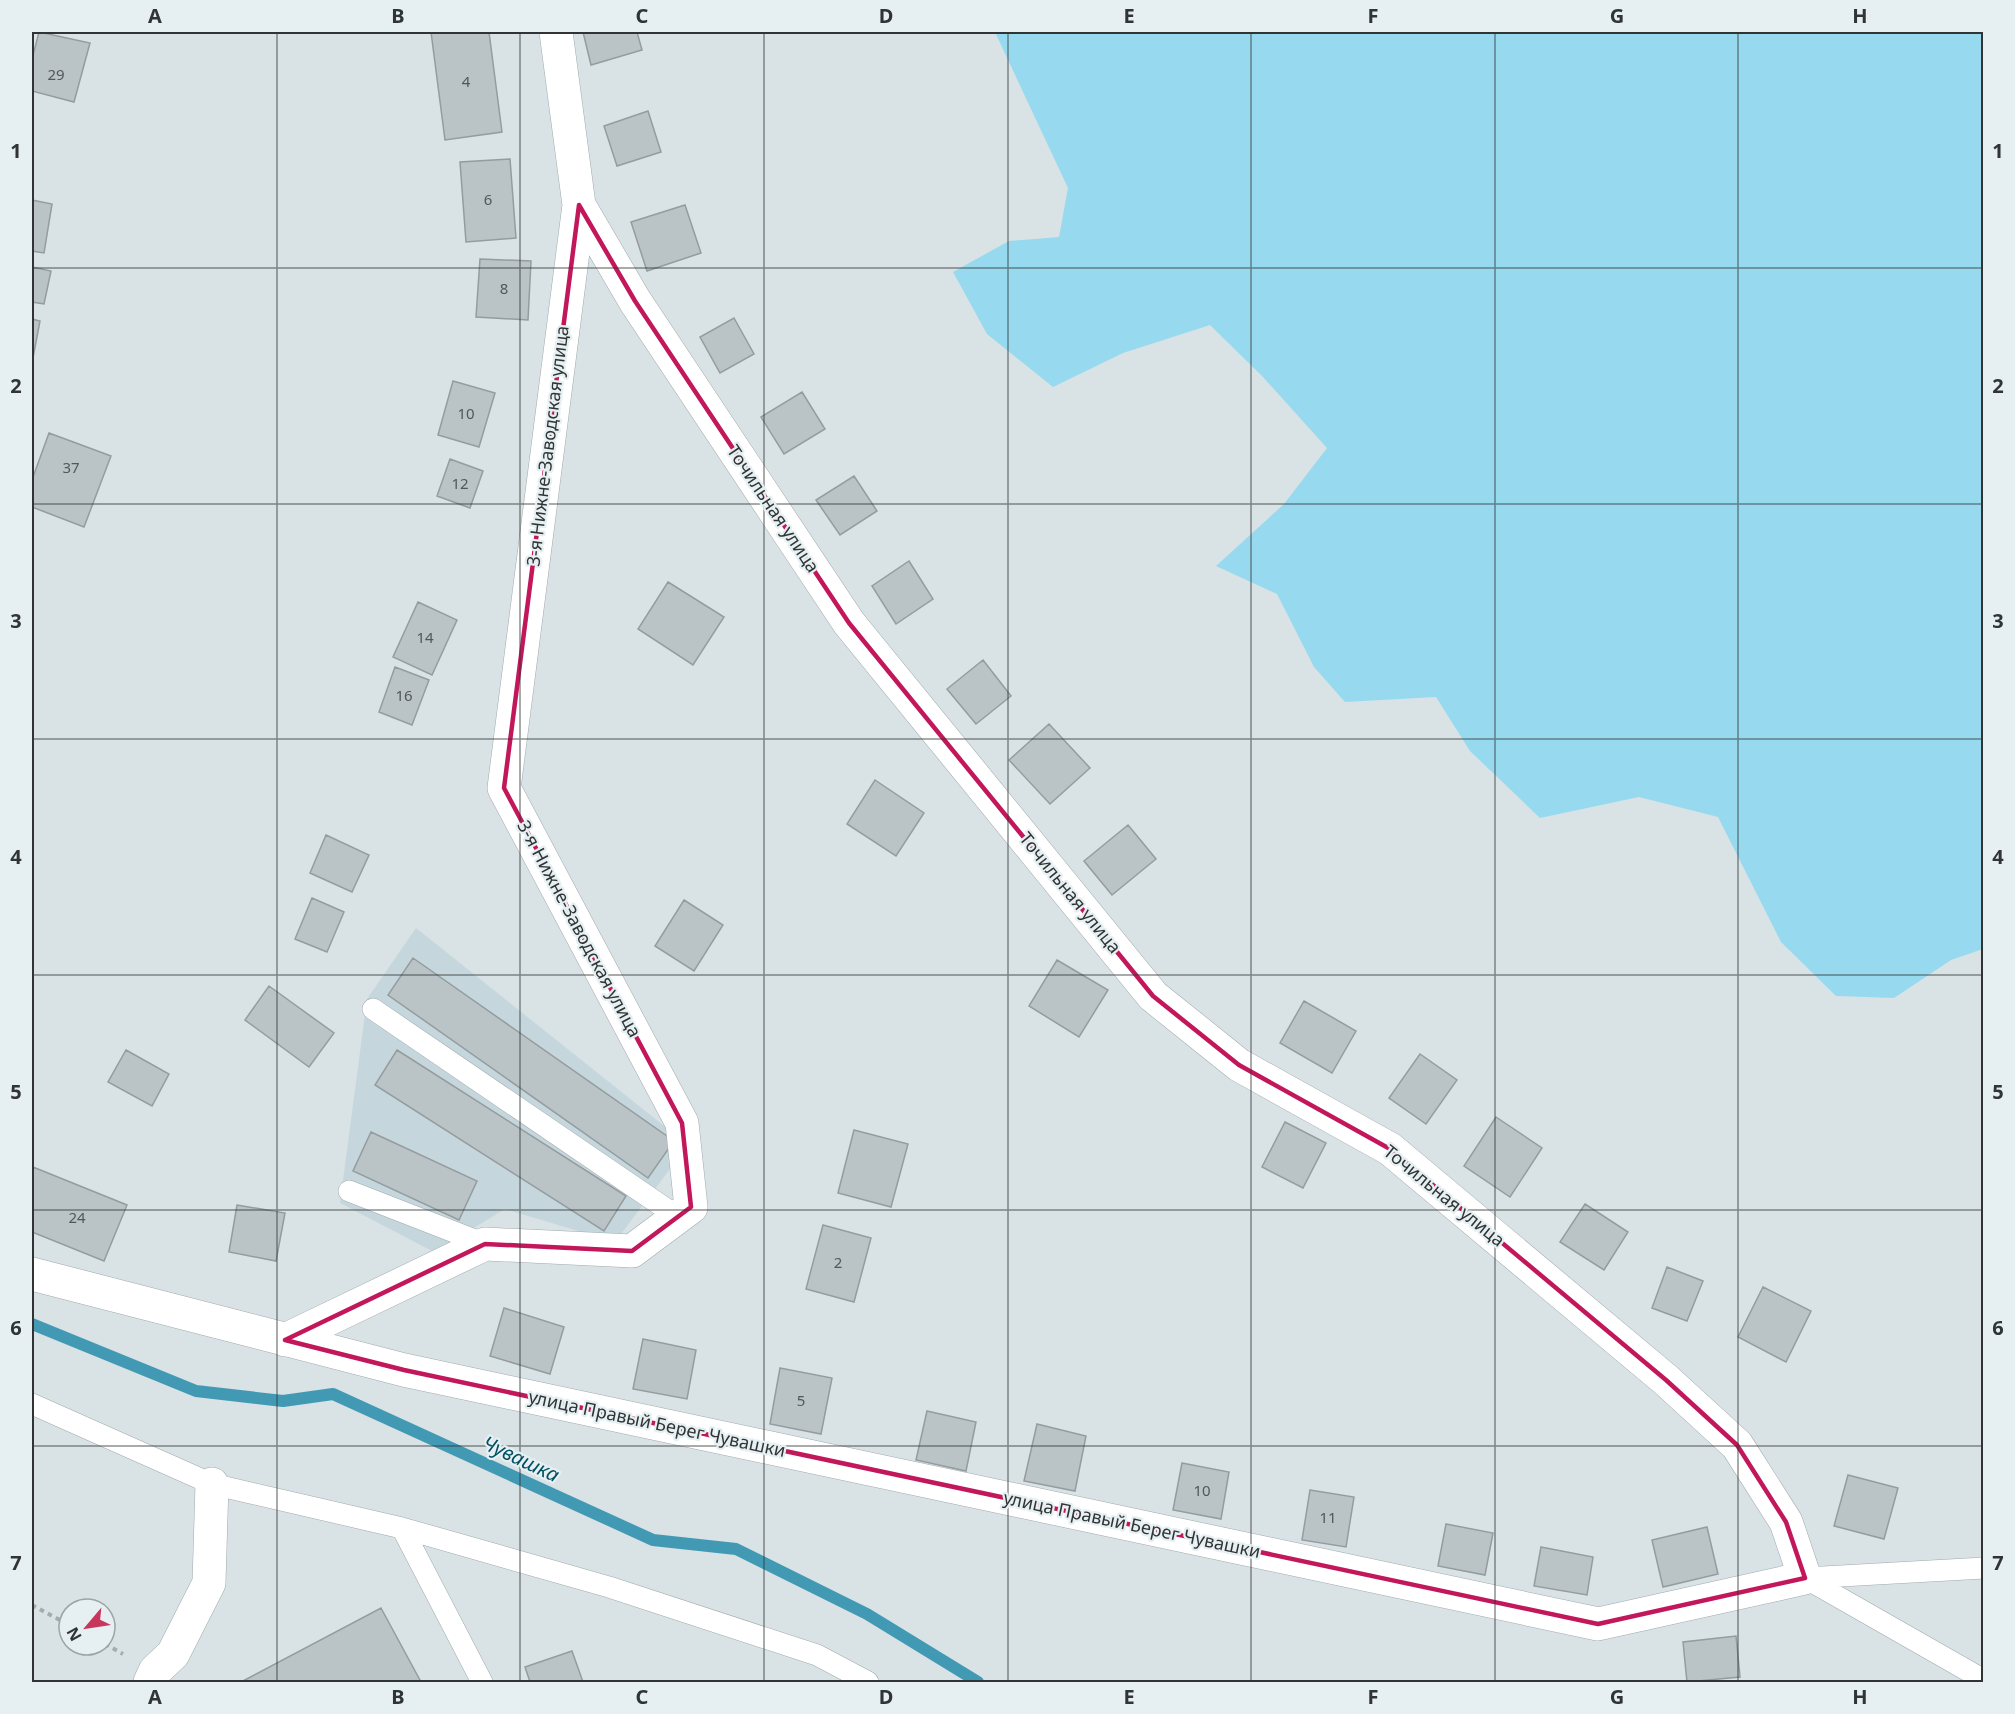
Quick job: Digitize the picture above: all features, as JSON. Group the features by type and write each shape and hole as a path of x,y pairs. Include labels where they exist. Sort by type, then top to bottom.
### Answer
{"street":[{"name":"Точильная улица","path":"556,32 579,205 635,301 849,623 1153,996 1239,1065 1390,1149 1666,1380 1737,1445 1786,1522 1805,1578"},
{"name":"3-я Нижне-Заводская улица","path":"285,1340 485,1244 632,1251 691,1207 682,1123 504,788 579,205"},
{"name":"улица Правый Берег Чувашки","path":"32,1274 416,1373 1598,1624 1805,1578"},
{"path":"150,1683 155,1671 173,1654 209,1583 212,1484"}],"lane":[{"path":"373,1009 678,1217"},
{"path":"350,1191 485,1244"},
{"path":"32,1404 212,1484 402,1528 609,1587 817,1655 868,1683"},
{"path":"402,1528 482,1683"},
{"name":"улица Правый Берег Чувашки","path":"1805,1578 1983,1568"},
{"path":"1805,1578 1983,1680"}],"path":[{"path":"32,1605 57,1619"}],"highlighted area":[{"path":"579,205 635,301 849,623 1153,996 1239,1065 1390,1149 1666,1380 1737,1445 1786,1522 1805,1578 1598,1624 404,1370 285,1340 485,1244 632,1251 691,1207 682,1123 504,788"}],"shaded area":[{"path":"995,32 1983,32 1983,949 1951,960 1894,998 1836,996 1781,942 1718,817 1639,797 1540,818 1470,751 1436,697 1345,702 1314,667 1277,594 1216,566 1284,504 1327,448 1263,377 1210,325 1123,353 1053,387 987,334 953,272 1009,241 1059,237 1068,188"},
{"path":"416,928 688,1145 615,1242 505,1209 434,1252 340,1203 367,999"}],"building":[{"path":"39,32 90,43 74,102 32,91 32,59"},
{"path":"431,32 489,32 502,132 445,140"},
{"path":"583,32 637,32 642,50 591,65"},
{"path":"648,111 661,152 617,166 604,126"},
{"path":"510,159 516,238 466,242 460,162"},
{"path":"32,200 52,204 44,253 32,251"},
{"path":"685,205 701,253 647,271 631,222"},
{"path":"480,259 531,261 528,320 476,317"},
{"path":"32,267 51,271 44,304 32,302"},
{"path":"734,318 754,354 720,373 700,337"},
{"path":"32,319 40,321 32,363"},
{"path":"453,381 495,393 479,447 438,435"},
{"path":"802,392 825,429 784,454 761,417"},
{"path":"49,433 111,456 84,527 32,507 32,480"},
{"path":"450,459 483,471 470,508 437,496"},
{"path":"854,476 877,511 840,535 816,500"},
{"path":"909,561 933,599 896,624 872,586"},
{"path":"668,582 724,617 693,665 638,629"},
{"path":"418,602 457,620 432,675 393,657"},
{"path":"983,660 1011,696 976,724 947,689"},
{"path":"395,667 429,680 412,725 379,712"},
{"path":"1049,724 1090,768 1050,804 1009,760"},
{"path":"875,780 924,813 896,856 847,824"},
{"path":"1128,825 1156,859 1112,895 1084,861"},
{"path":"326,835 369,855 352,892 310,873"},
{"path":"312,898 344,912 327,952 295,939"},
{"path":"684,900 723,925 694,971 655,946"},
{"path":"413,958 674,1141 648,1178 388,995"},
{"path":"1057,960 1108,990 1079,1037 1029,1006"},
{"path":"269,986 334,1033 309,1067 245,1020"},
{"path":"1304,1001 1356,1031 1332,1073 1280,1043"},
{"path":"126,1050 169,1074 152,1106 108,1082"},
{"path":"397,1050 626,1196 604,1231 375,1085"},
{"path":"1420,1054 1457,1080 1426,1124 1389,1098"},
{"path":"1496,1117 1542,1148 1510,1197 1464,1166"},
{"path":"1285,1122 1326,1143 1303,1188 1262,1167"},
{"path":"854,1130 908,1144 891,1207 838,1193"},
{"path":"371,1132 477,1181 459,1220 353,1171"},
{"path":"33,1167 127,1205 104,1261 32,1232"},
{"path":"1585,1204 1628,1232 1604,1270 1560,1242"},
{"path":"237,1205 285,1213 276,1261 229,1252"},
{"path":"823,1225 871,1238 854,1302 806,1289"},
{"path":"1667,1267 1703,1281 1687,1321 1652,1308"},
{"path":"1763,1287 1811,1311 1786,1362 1738,1337"},
{"path":"504,1308 564,1327 550,1374 490,1356"},
{"path":"643,1339 696,1350 687,1399 633,1389"},
{"path":"780,1368 832,1378 821,1434 770,1424"},
{"path":"927,1411 976,1422 966,1471 916,1460"},
{"path":"1037,1424 1086,1436 1075,1491 1024,1481"},
{"path":"1182,1463 1229,1472 1221,1519 1173,1510"},
{"path":"1848,1475 1898,1488 1884,1539 1834,1526"},
{"path":"1310,1490 1354,1497 1346,1547 1302,1540"},
{"path":"1446,1524 1493,1533 1485,1575 1438,1566"},
{"path":"1707,1527 1718,1574 1663,1587 1652,1540"},
{"path":"1541,1547 1593,1557 1587,1595 1534,1586"},
{"path":"381,1608 421,1682 241,1682"},
{"path":"1736,1636 1740,1677 1687,1682 1683,1642"},
{"path":"572,1651 583,1682 530,1682 525,1667"}],"waterway":[{"name":"Чувашка","path":"32,1324 196,1391 283,1401 333,1394 653,1540 736,1549 867,1614 978,1682"}]}
